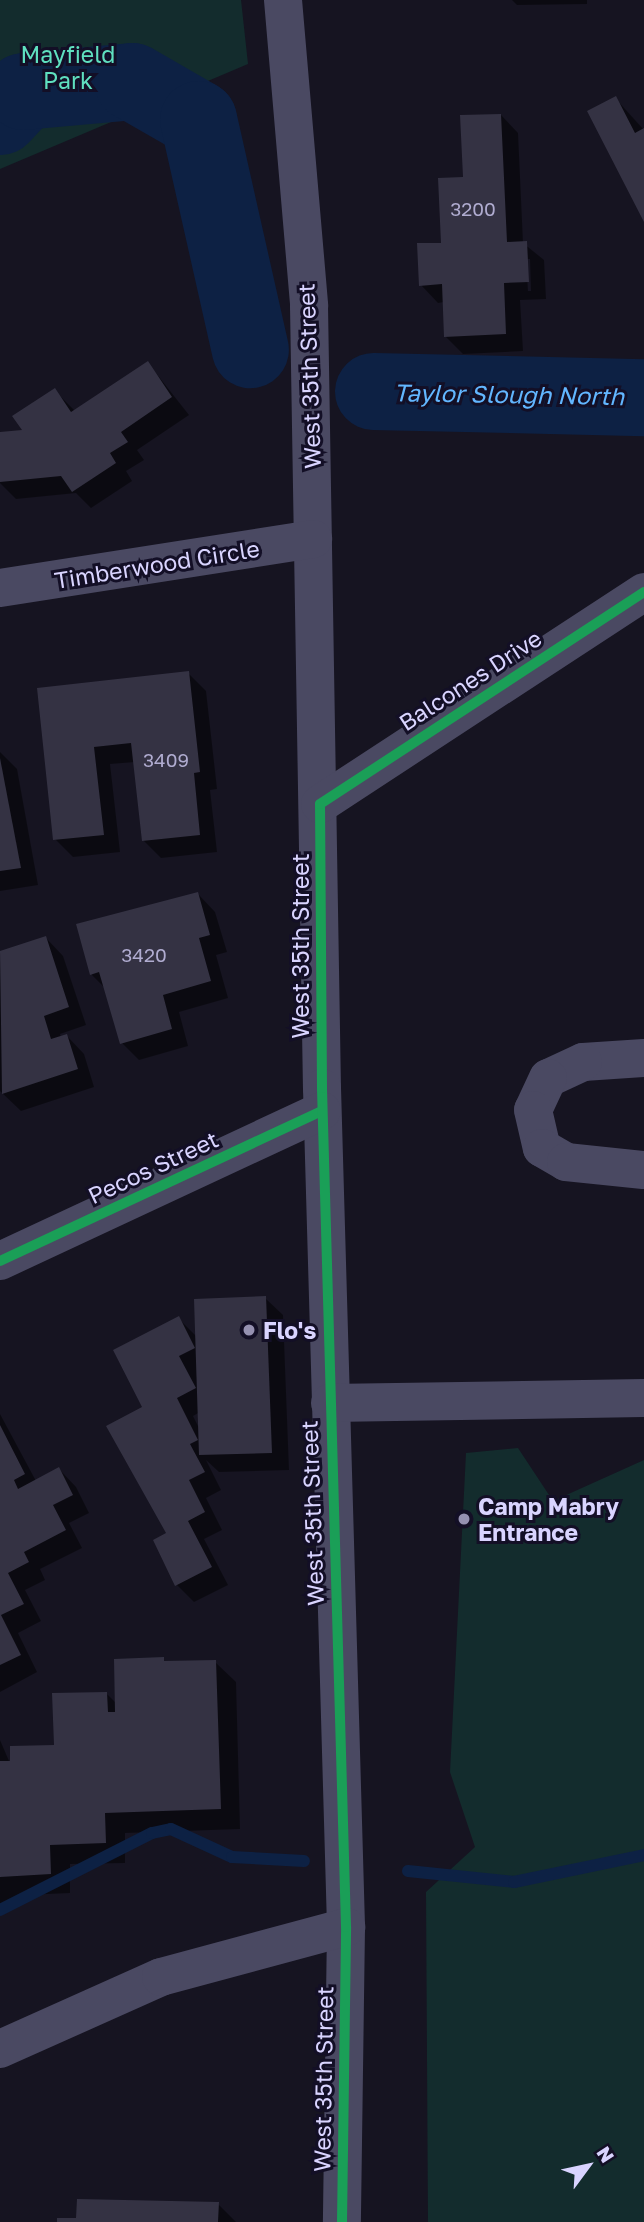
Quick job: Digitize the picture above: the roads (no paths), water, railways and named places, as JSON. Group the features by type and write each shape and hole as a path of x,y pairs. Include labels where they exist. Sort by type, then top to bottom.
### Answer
{"street":[{"name":"West 35th Street","path":"283,0 309,306 320,803 322,1111 346,1927 342,2222"},
{"name":"Timberwood Circle","path":"0,589 313,539"},
{"name":"Balcones Drive","path":"320,803 644,592"},
{"path":"644,1058 583,1062 548,1079 533,1110 542,1148 566,1162 644,1170"},
{"name":"Pecos Street","path":"0,1261 322,1111"},
{"path":"330,1403 644,1398"},
{"path":"0,2049 161,1977 346,1927"}],"waterway":[{"name":"Taylor Slough North","path":"0,116 23,91 132,81 198,119 250,349"},
{"name":"Taylor Slough North","path":"373,391 644,397"},
{"path":"0,1910 152,1833 171,1829 232,1857 304,1861"},
{"path":"408,1871 514,1882 644,1855"}],"place":[{"name":"Flo's","path":"249,1330"},
{"name":"Camp Mabry Entrance","path":"464,1519"}],"park label":[{"name":"Mayfield Park","path":"68,67"}]}
